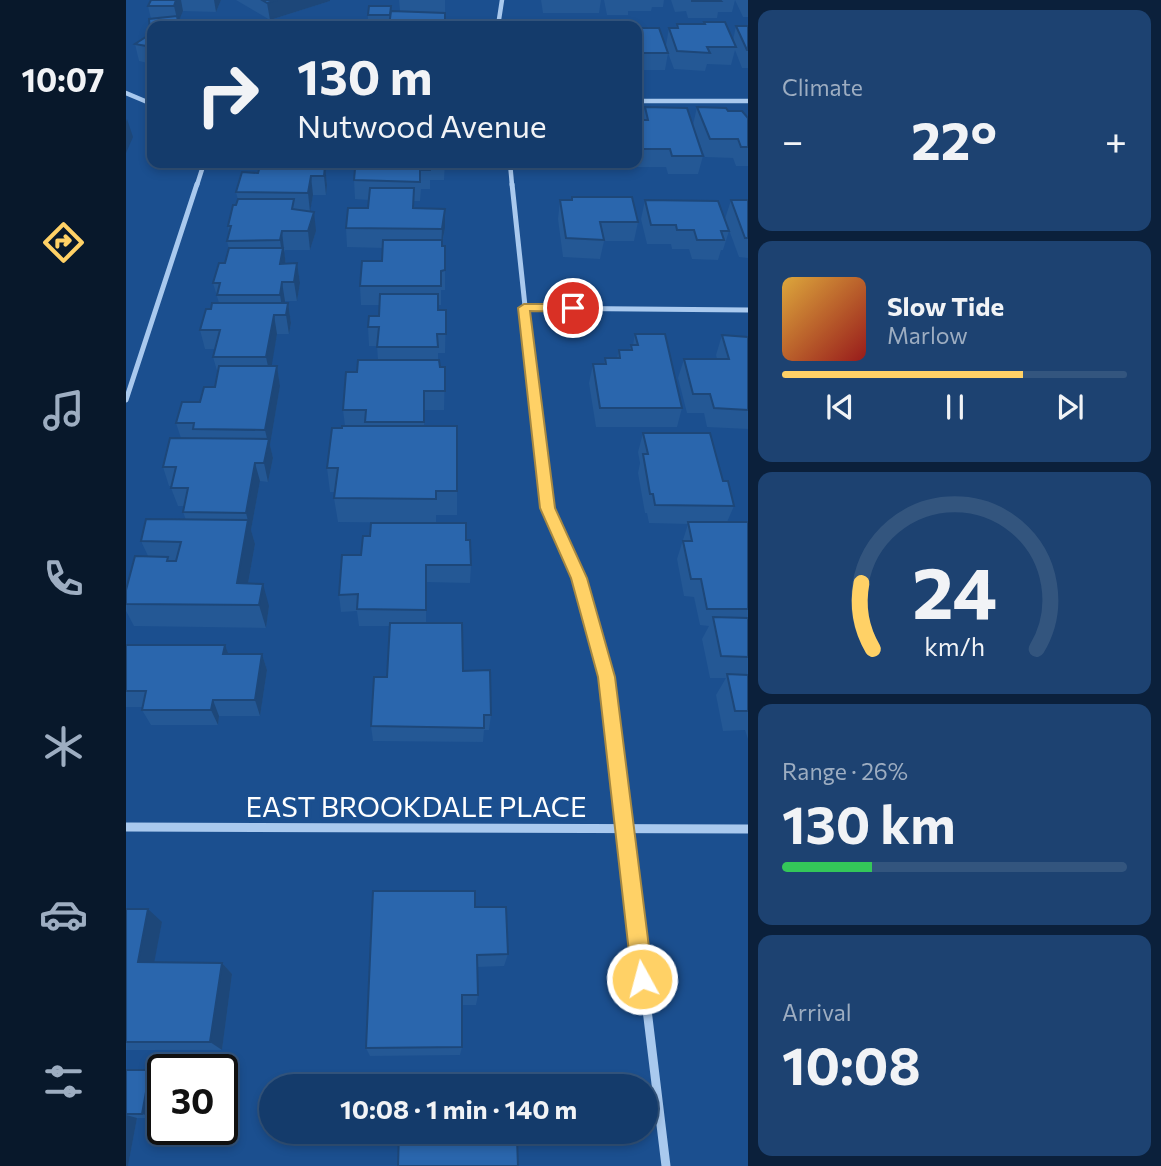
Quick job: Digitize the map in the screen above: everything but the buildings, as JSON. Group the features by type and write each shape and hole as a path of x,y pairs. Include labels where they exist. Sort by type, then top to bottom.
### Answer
{"street":[{"path":"499,21 502,0"},
{"path":"126,93 147,102"},
{"path":"642,101 748,102"},
{"path":"126,400 202,168"},
{"path":"510,168 548,508 579,578 607,677 623,829 666,1166"},
{"path":"524,308 748,310"},
{"name":"EAST BROOKDALE PLACE","path":"126,827 748,829"}],"route":[{"path":"573,308 524,308 548,508 579,578 607,677 642,979"}]}
